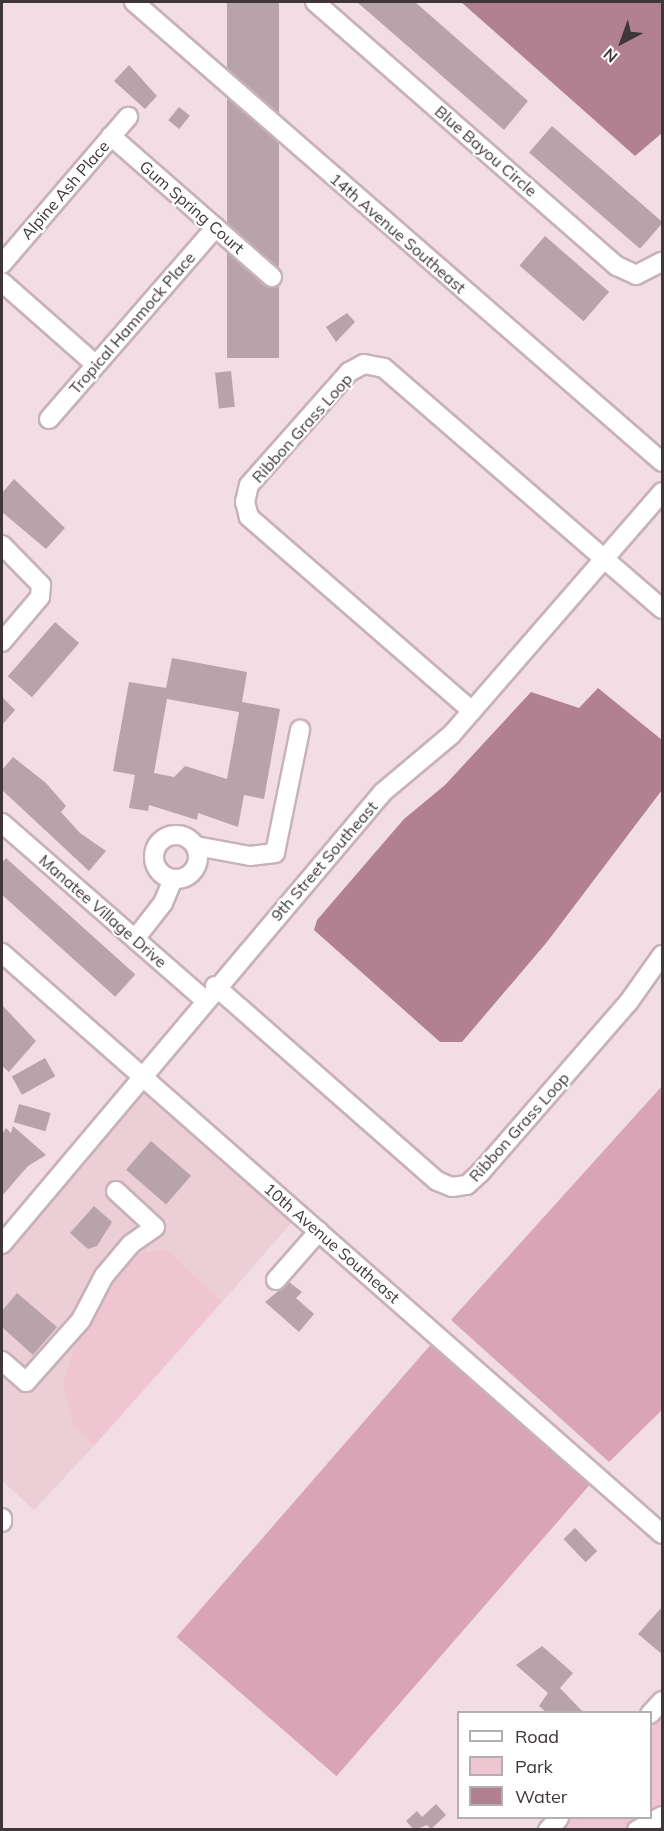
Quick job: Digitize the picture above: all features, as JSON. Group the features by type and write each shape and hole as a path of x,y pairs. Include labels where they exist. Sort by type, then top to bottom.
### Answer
{"street":[{"name":"14th Avenue Southeast","path":"134,2 663,462"},
{"name":"Blue Bayou Circle","path":"315,2 617,266 636,276 663,262"},
{"name":"Alpine Ash Place","path":"2,264 128,117"},
{"name":"Gum Spring Court","path":"111,136 272,277"},
{"name":"Tropical Hammock Place","path":"49,419 216,227"},
{"path":"2,282 96,365"},
{"name":"Ribbon Grass Loop","path":"472,711 249,517 245,502 249,485 349,372 364,364 384,368 663,609"},
{"name":"9th Street Southeast","path":"2,1244 144,1078 157,1054 383,792 472,711 663,492"},
{"path":"2,545 41,585 40,597 2,642"},
{"path":"173,879 156,865 158,844 178,834 196,846 250,856 275,853 300,730"},
{"name":"Manatee Village Drive","path":"2,823 135,939 209,993"},
{"path":"135,939 163,903 173,879 192,873 198,860 196,846"},
{"name":"10th Avenue Southeast","path":"2,953 663,1534"},
{"name":"Ribbon Grass Loop","path":"209,993 437,1181 452,1187 467,1185 480,1173 628,1003 663,955"},
{"path":"2,1361 26,1382 81,1320 104,1276 131,1244 155,1227 116,1191"},
{"path":"276,1280 319,1231"},
{"path":"652,1713 663,1701"},
{"path":"637,1830 663,1816"}],"shaded area":[{"path":"662,1086 662,1410 609,1462 451,1320"},
{"path":"144,1088 294,1220 222,1302 167,1249 131,1254 161,1221 116,1181 106,1192 144,1226 26,1372 2,1351 2,1255"},
{"path":"78,1333 74,1425 94,1446 34,1510 2,1481 2,1371 21,1388"},
{"path":"433,1342 593,1481 336,1776 176,1637"}],"green space":[{"path":"167,1249 222,1302 94,1446 74,1425 63,1384 78,1333 131,1254"},
{"path":"662,1712 662,1829 561,1830 570,1819 652,1819 652,1724"}],"water":[{"path":"461,2 662,2 662,133 635,156"},
{"path":"598,688 662,740 662,790 547,942 462,1042 440,1042 314,930 317,920 404,819 445,785 531,692 579,708"}],"building":[{"path":"227,2 279,2 279,358 227,358"},
{"path":"357,2 415,2 528,101 504,130"},
{"path":"129,65 157,96 145,109 114,81"},
{"path":"179,107 190,116 179,129 168,120"},
{"path":"552,126 662,222 640,249 529,152"},
{"path":"545,236 609,292 584,321 519,265"},
{"path":"347,313 355,322 336,342 326,327"},
{"path":"231,371 235,407 219,408 215,373"},
{"path":"14,479 65,528 46,549 2,512 2,493"},
{"path":"55,622 79,643 32,697 8,676"},
{"path":"172,658 247,672 242,702 280,709 264,799 244,795 238,827 198,813 197,820 149,805 148,811 129,808 135,775 113,771 129,682 166,688","holes":["167,699 239,712 227,779 185,766 174,777 154,773"]},
{"path":"2,697 15,710 2,725"},
{"path":"13,757 46,783 66,806 61,812 80,833 106,851 89,871 2,790 2,770"},
{"path":"6,858 135,974 115,997 2,895 2,862"},
{"path":"2,1005 36,1041 9,1072 2,1066"},
{"path":"45,1058 55,1076 22,1095 12,1076"},
{"path":"19,1104 51,1113 45,1131 14,1122"},
{"path":"13,1126 46,1155 28,1166 2,1196 2,1134 6,1128 11,1133"},
{"path":"151,1141 191,1176 166,1204 126,1170"},
{"path":"94,1206 112,1222 97,1246 88,1249 70,1233"},
{"path":"289,1282 302,1292 296,1298 314,1314 299,1332 265,1302"},
{"path":"17,1293 57,1327 33,1355 2,1327 2,1311"},
{"path":"575,1528 597,1551 586,1562 563,1539"},
{"path":"663,1606 663,1655 638,1634"},
{"path":"542,1646 573,1673 560,1688 582,1711 545,1711 539,1706 548,1693 516,1665"},
{"path":"436,1804 446,1815 431,1829 427,1825 414,1830 406,1821 417,1811 422,1817"}]}
